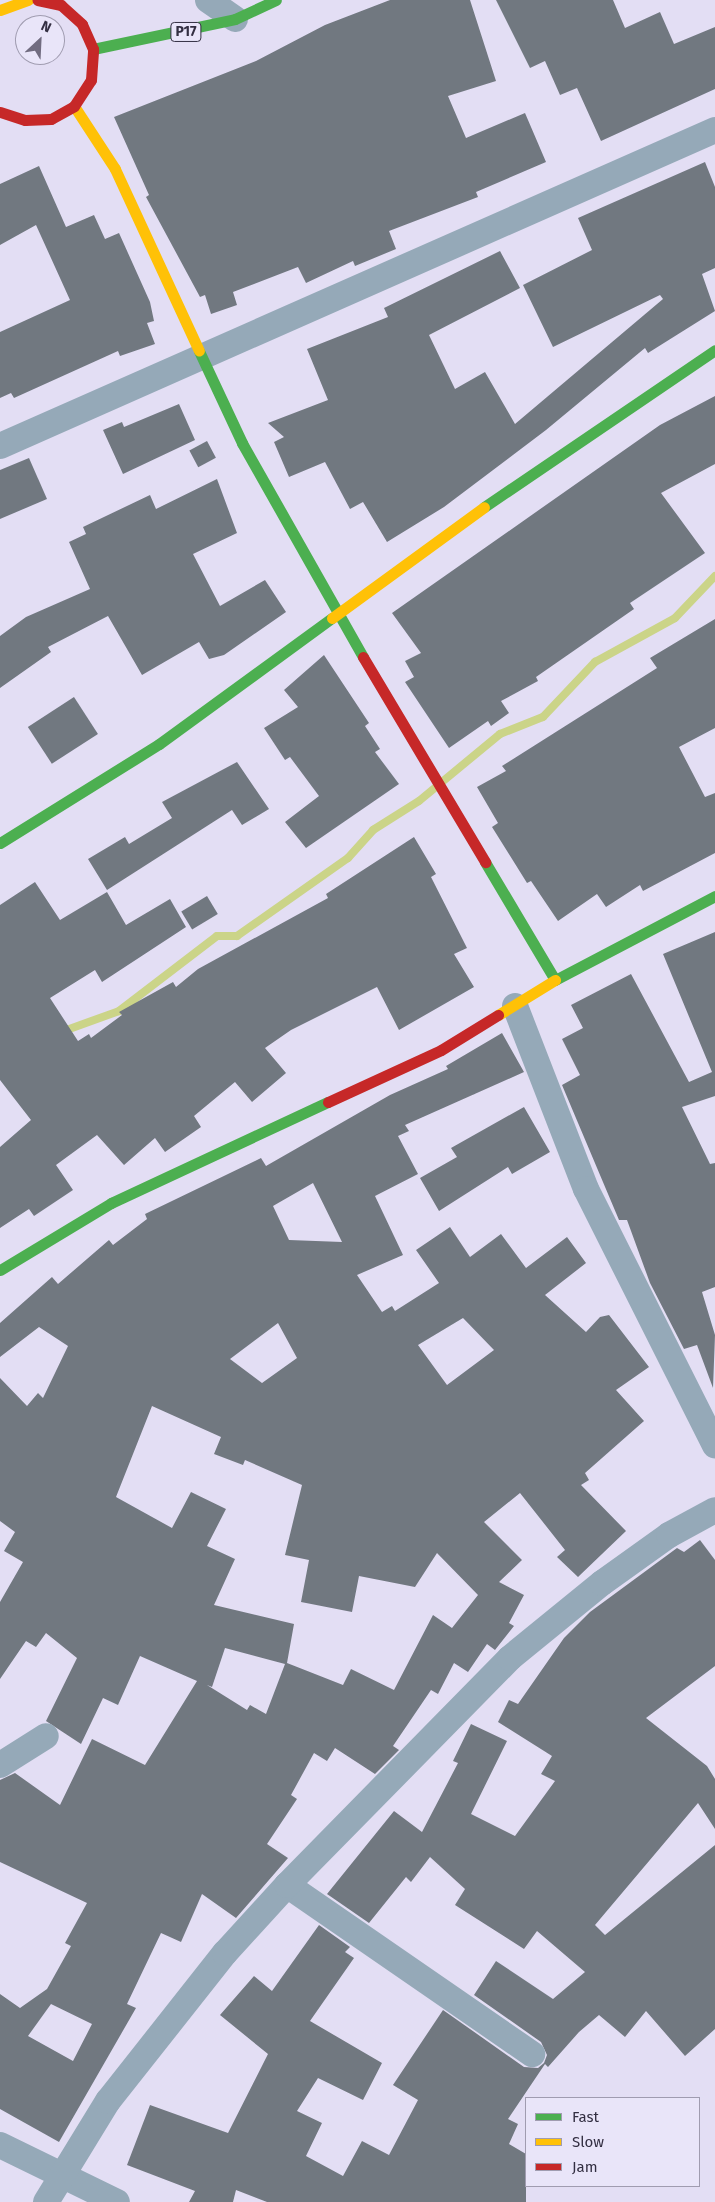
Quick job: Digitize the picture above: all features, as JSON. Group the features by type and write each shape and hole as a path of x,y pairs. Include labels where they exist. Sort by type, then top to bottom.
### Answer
{"street":[{"path":"0,10 9,1 28,0"},
{"path":"0,112 25,120 51,119 74,106 91,80 93,49 82,24 61,6 38,0"},
{"path":"208,0 235,19"},
{"name":"P17","path":"93,49 235,19 276,0"},
{"path":"74,106 114,169 242,443 337,614 446,800 555,980"},
{"path":"0,446 715,130"},
{"path":"0,843 159,744 468,518 715,350"},
{"path":"0,1270 111,1203 441,1050 555,980 715,896"},
{"path":"515,1006 586,1189 715,1445"},
{"path":"46,2202 61,2175 114,2093 225,1953 287,1885 510,1658 617,1572 669,1535 715,1510"},
{"path":"0,1765 46,1736"},
{"path":"287,1885 532,2054"},
{"path":"0,2145 117,2202"}],"building":[{"path":"390,0 470,0 496,81 448,96 466,138 525,113 546,162 476,192 478,197 389,231 396,249 355,266 353,261 306,283 298,267 233,292 237,305 211,314 205,295 200,297 146,197 149,195 114,117 256,61 325,25"},
{"path":"496,0 613,0 625,28 660,12 674,44 715,27 715,89 601,141 577,88 560,95 545,61 530,68"},
{"path":"705,162 715,187 715,268 702,274 715,311 648,353 645,348 546,430 444,507 387,542 363,502 350,509 325,462 289,477 274,442 284,437 268,423 328,400 307,349 388,317 384,308 500,251 520,288 429,335 455,389 485,372 515,424 663,299 660,295 553,347 523,285 592,250 578,218"},
{"path":"39,166 66,227 94,215 105,239 119,233 150,302 154,321 147,323 155,344 120,356 118,351 14,398 11,393 0,398 0,332 70,300 36,225 0,245 0,184"},
{"path":"715,396 715,464 661,493 705,553 630,603 634,609 536,677 538,681 501,701 509,713 491,726 488,721 449,748 405,682 414,677 405,661 421,653 392,613 660,425"},
{"path":"179,404 195,440 123,474 103,430 122,422 124,427"},
{"path":"207,441 216,458 198,467 189,450"},
{"path":"29,458 47,499 0,519 0,470"},
{"path":"217,479 237,533 193,554 220,606 265,580 286,612 224,655 209,659 199,642 142,675 108,616 48,647 51,652 0,688 0,636 26,617 90,589 69,542 86,534 83,527 150,495 156,509"},
{"path":"715,619 715,728 679,747 705,797 715,793 715,853 643,891 640,885 606,907 597,894 558,921 531,881 527,883 492,827 498,823 477,787 506,771 502,766 657,668 650,658"},
{"path":"324,655 369,723 365,726 380,749 375,752 399,784 306,848 285,822 319,796 290,757 285,760 264,728 298,707 284,690"},
{"path":"74,697 98,734 52,764 28,727"},
{"path":"237,762 269,809 242,825 232,810 107,890 88,859 125,837 129,844 172,818 162,802"},
{"path":"414,837 436,874 431,877 467,948 454,954 474,987 399,1030 377,987 291,1030 265,1048 286,1073 252,1102 235,1082 194,1116 201,1127 165,1152 155,1138 124,1165 97,1135 56,1165 73,1190 34,1216 29,1209 0,1228 0,1147 31,1120 0,1080 0,905 35,882 60,920 107,892 126,925 170,899 186,927 102,982 95,970 50,998 78,1041 89,1034 91,1038 122,1015 119,1012 173,982 176,987 198,969 328,898 326,894"},
{"path":"207,896 218,914 192,929 181,911"},
{"path":"715,932 715,1096 682,1107 710,1164 715,1163 715,1287 702,1292 715,1335 713,1388 697,1345 684,1349 650,1283 627,1220 619,1220 562,1085 580,1075 562,1039 583,1028 571,1005 631,974 689,1082 712,1072 663,954"},
{"path":"502,1033 524,1072 405,1125 409,1131 398,1136 418,1174 375,1196 403,1255 357,1275 382,1312 392,1306 395,1311 439,1283 416,1250 450,1227 470,1257 501,1234 526,1268 567,1237 586,1263 545,1295 586,1332 600,1317 609,1315 649,1367 616,1390 644,1421 585,1473 589,1480 581,1485 626,1531 578,1577 557,1557 565,1550 520,1493 484,1522 522,1560 499,1582 524,1595 509,1623 514,1626 495,1650 487,1644 468,1672 454,1663 438,1694 431,1690 393,1746 399,1750 375,1774 335,1748 327,1761 314,1753 291,1795 297,1799 267,1844 288,1858 236,1918 202,1894 181,1942 161,1933 127,2004 136,2008 59,2142 0,2109 0,1994 20,2008 47,1989 71,1946 65,1943 87,1903 0,1862 0,1780 15,1773 60,1805 92,1739 145,1765 197,1681 140,1656 118,1705 103,1698 81,1744 46,1721 77,1658 46,1633 36,1647 26,1641 0,1679 0,1602 23,1562 4,1551 15,1532 0,1521 0,1378 27,1406 38,1393 43,1398 68,1346 39,1327 0,1357 0,1323 52,1277 58,1284 109,1240 113,1245 147,1219 145,1214 261,1158 266,1166 390,1095 448,1069 446,1066","holes":["313,1183 342,1242 289,1240 273,1206","463,1318 494,1350 447,1385 418,1345","278,1323 297,1358 262,1383 230,1359","152,1406 221,1437 214,1454 243,1465 245,1460 302,1485 285,1555 309,1560 301,1602 352,1612 359,1576 415,1587 437,1553 478,1595 452,1628 433,1615 394,1690 351,1669 343,1685 287,1663 294,1624 214,1605 235,1559 207,1546 226,1509 191,1492 172,1528 116,1497","225,1648 285,1664 266,1714 250,1705 247,1710 207,1685 212,1687","51,2004 92,2024 73,2061 28,2036"]},
{"path":"524,1107 550,1152 512,1174 508,1167 439,1211 420,1178 457,1157 451,1148"},
{"path":"700,1540 715,1560 715,1666 646,1718 707,1766 715,1779 715,1829 698,1803 595,1925 605,1935 715,1845 715,2029 685,2056 646,2011 625,2037 599,2015 579,2032 548,2067 545,2064 508,2119 518,2124 509,2144 525,2153 526,2202 267,2202 236,2190 233,2202 189,2202 195,2191 127,2165 150,2105 228,2133 268,2054 220,2015 254,1976 272,1991 319,1925 350,1947 345,1952 354,1958 310,2021 382,2063 363,2100 318,2078 297,2111 322,2123 306,2156 343,2176 362,2141 389,2155 418,2100 393,2085 443,2010 524,2067 538,2068 544,2063 547,2055 541,2042 474,1995 496,1961 553,1999 585,1972 537,1931 524,1949 455,1905 465,1889 430,1857 411,1882 406,1877 369,1923 327,1894 394,1811 422,1832 458,1763 453,1761 471,1724 507,1741 471,1814 515,1836 555,1781 541,1774 552,1756 498,1722 509,1700 518,1704 564,1638 590,1612 677,1548 684,1552"}],"waterway":[{"path":"61,1032 119,1011 217,936 237,936 348,858 373,830 419,801 500,734 543,717 595,662 675,618 715,576"}],"traffic: fast":[{"path":"93,49 235,19 276,0"},
{"path":"484,507 715,350"},
{"path":"199,351 242,443 363,657"},
{"path":"0,843 159,744 332,618"},
{"path":"485,862 555,980 715,896"},
{"path":"0,1270 111,1203 328,1102"}],"traffic: slow":[{"path":"0,10 28,0"},
{"path":"74,106 115,169 199,351"},
{"path":"332,618 484,507"},
{"path":"498,1015 555,980"}],"traffic: jam":[{"path":"0,112 25,120 51,119 74,106 91,80 93,49 82,24 61,5 38,0"},
{"path":"363,657 485,862"},
{"path":"328,1102 441,1050 498,1015"}]}
